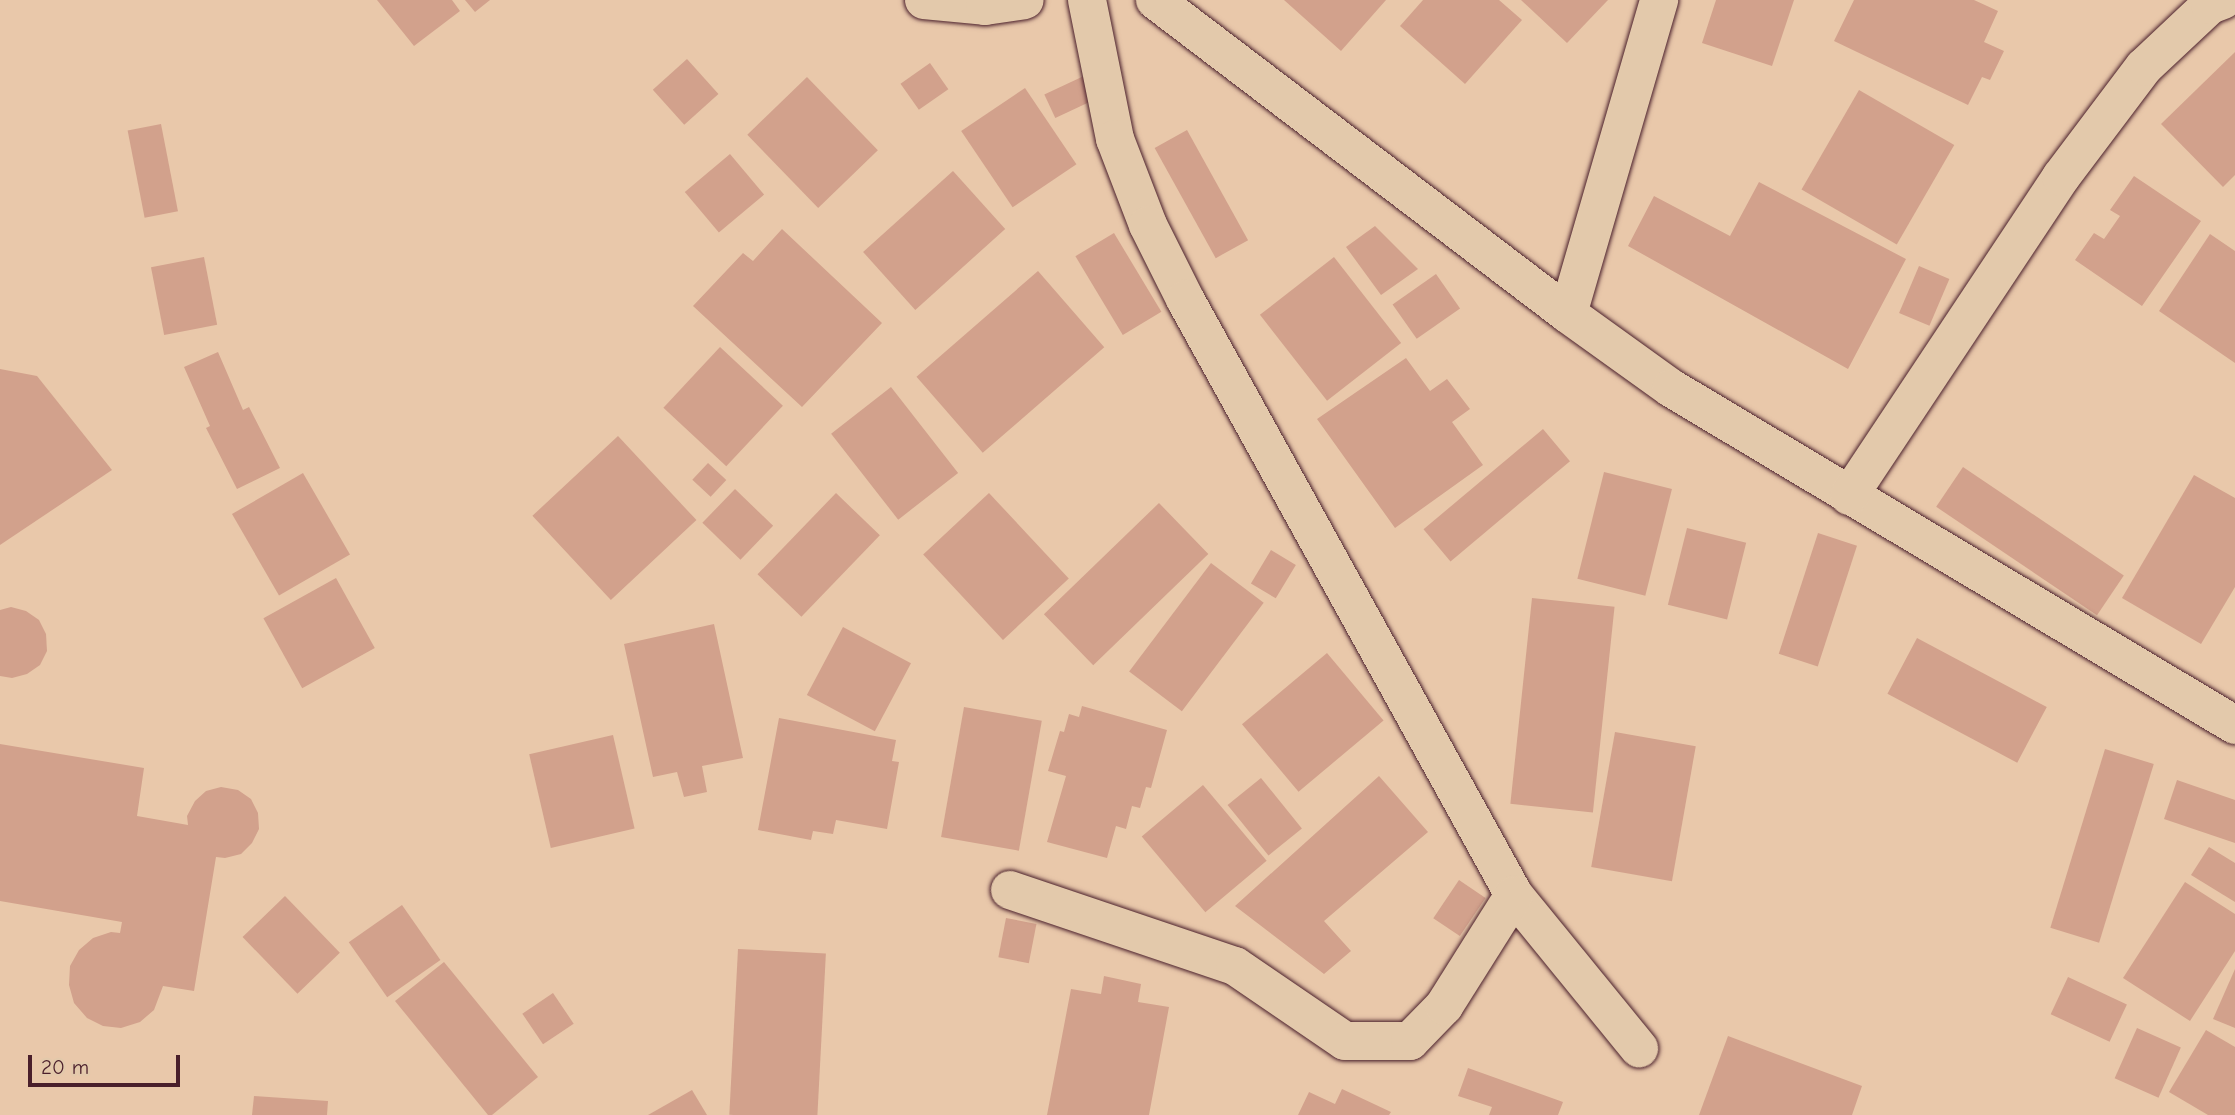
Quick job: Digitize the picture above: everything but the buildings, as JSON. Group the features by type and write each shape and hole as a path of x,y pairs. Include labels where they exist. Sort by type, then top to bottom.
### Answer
{"street":[{"path":"924,0 985,6 1025,0"},
{"path":"1087,0 1115,139 1148,225 1185,299 1514,895 1639,1048"},
{"path":"1155,0 1568,314 1671,388 2235,725"},
{"path":"1568,314 1658,0"},
{"path":"1849,496 2061,177 2144,67 2210,5 2223,0"},
{"path":"1010,890 1235,966 1345,1041 1410,1041 1444,1006 1514,895"}]}
